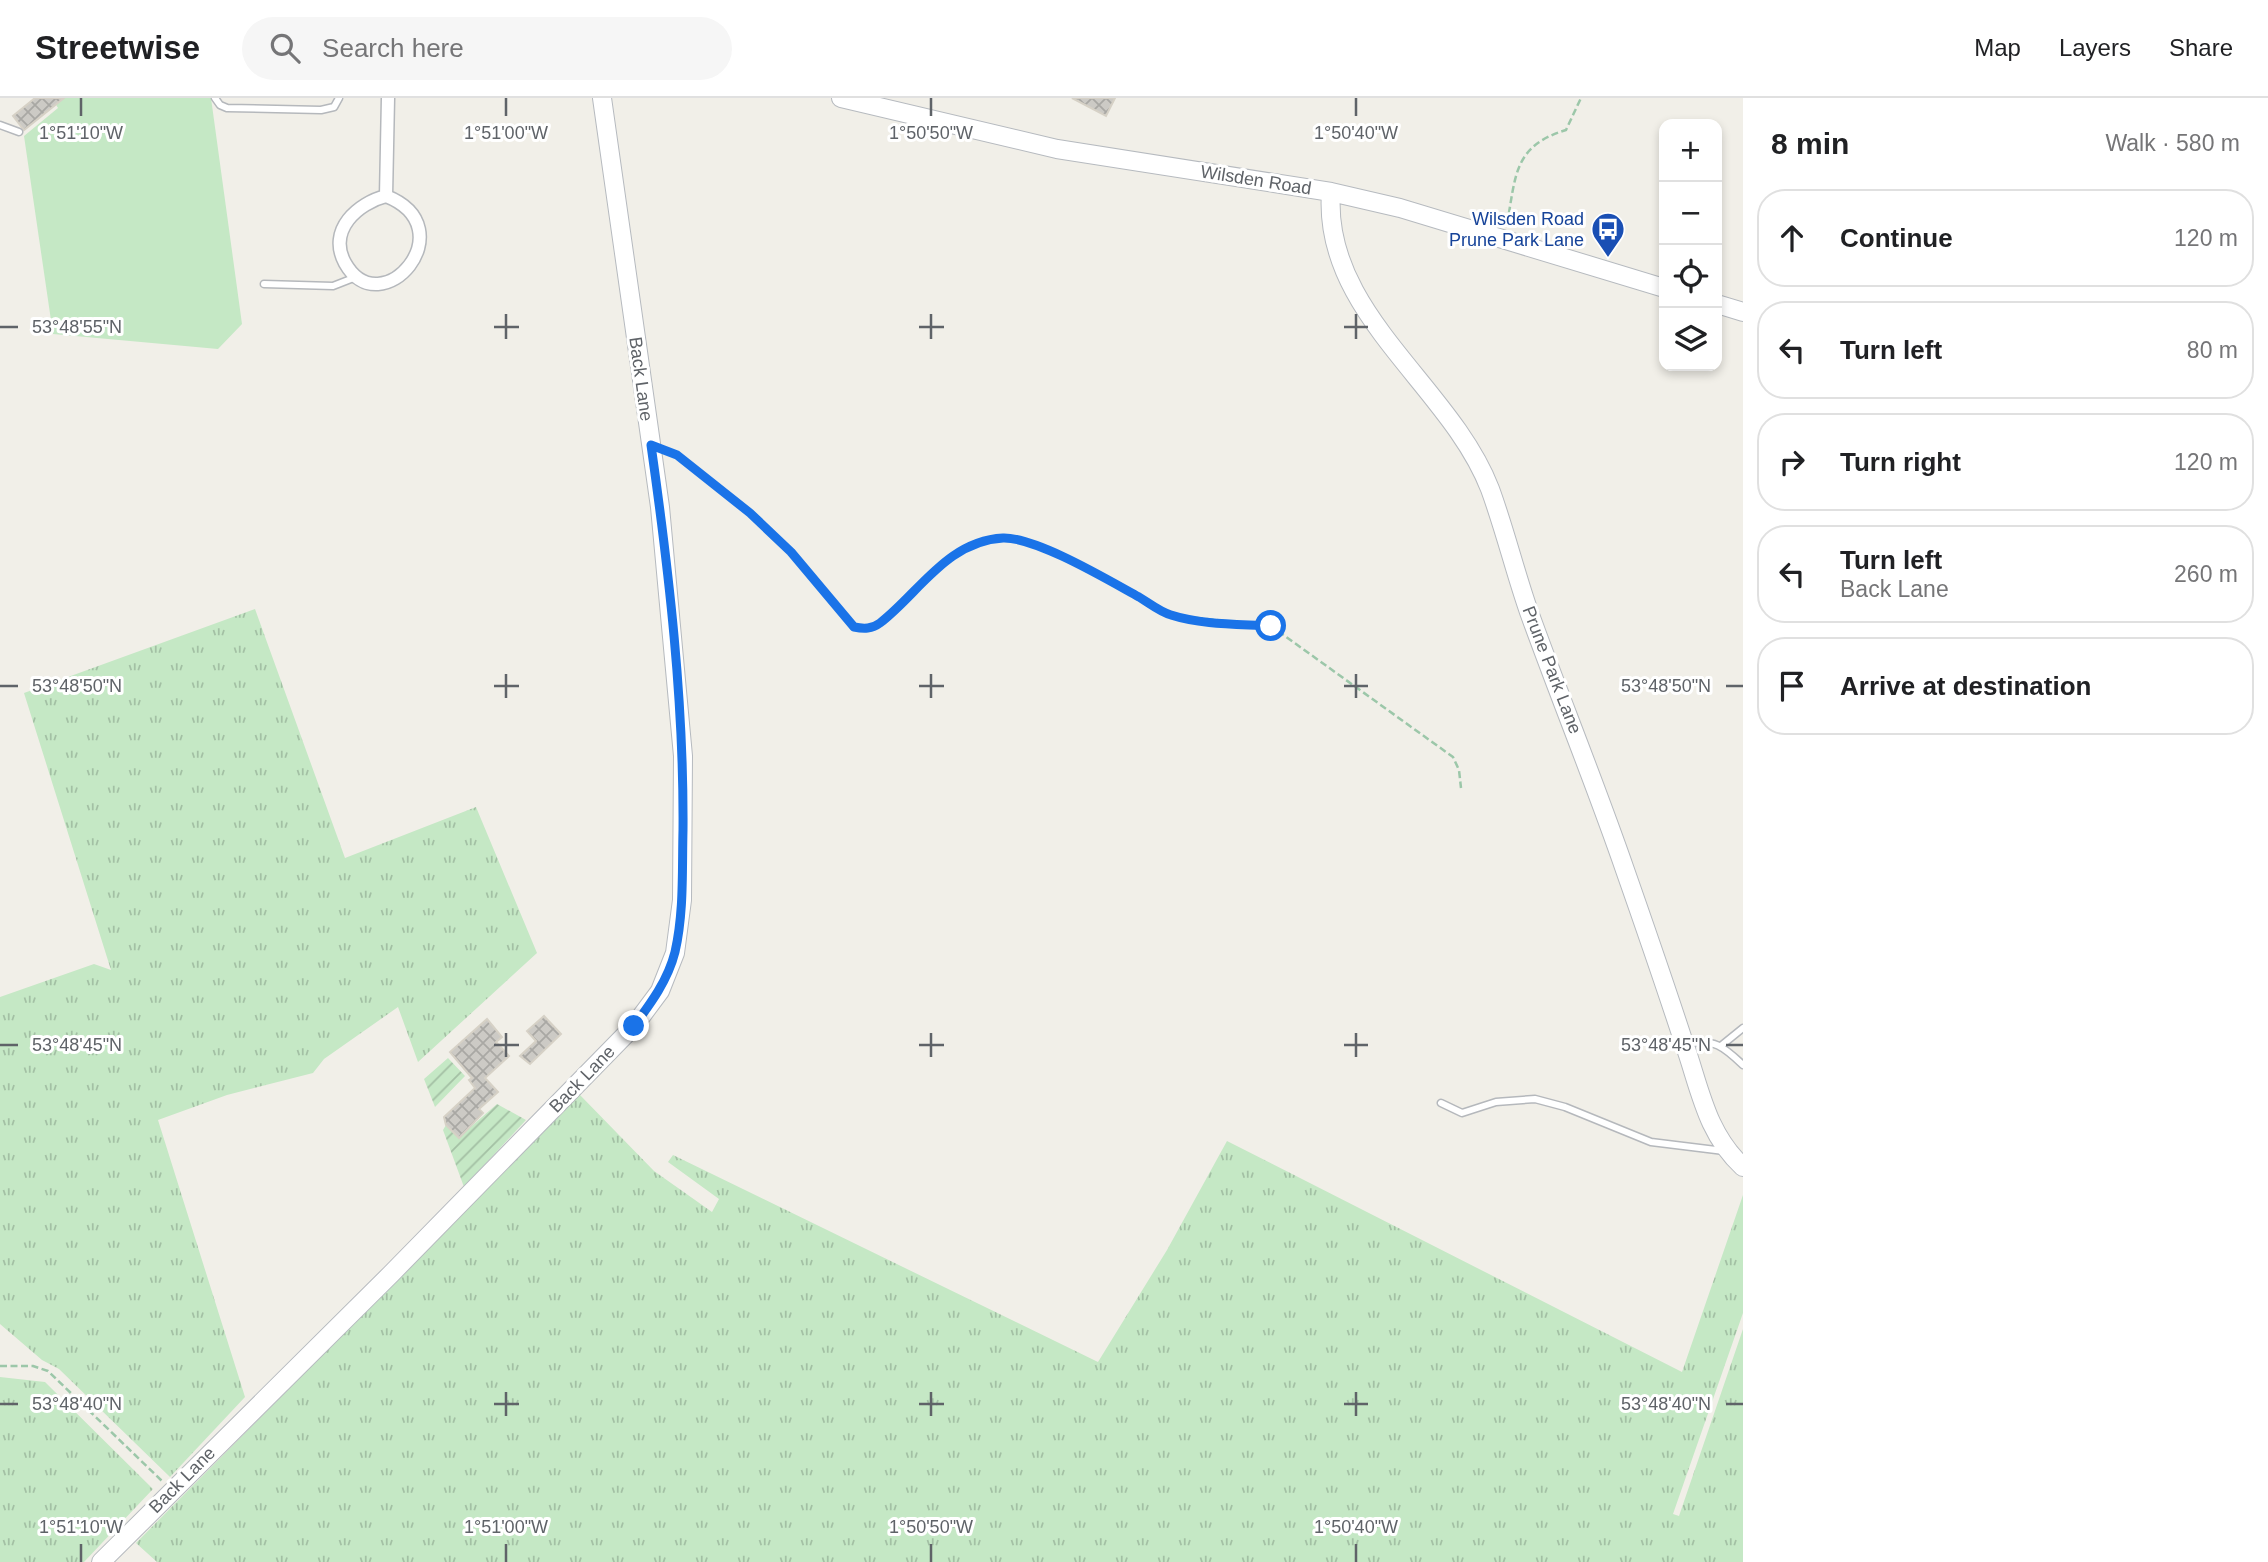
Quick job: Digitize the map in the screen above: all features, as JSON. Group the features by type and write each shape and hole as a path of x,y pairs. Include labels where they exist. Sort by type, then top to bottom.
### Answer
{"street":[{"path":"386,196 388,98"},
{"name":"Back Lane","path":"101,1562 391,1274 634,1026 660,991 675,953 682,900 683,756 660,507 602,98"},
{"name":"Wilsden Road","path":"841,98 1057,149 1331,192 1400,208 1659,286"},
{"name":"Prune Park Lane","path":"1331,192 1329,219 1344,265 1361,304 1443,408 1478,464 1489,488 1529,611 1616,844 1685,1044 1700,1098 1720,1142 1743,1167"},
{"path":"386,196 411,211 417,223 417,253 412,267 397,279 384,283 356,277 343,259 342,233 347,219 358,208 386,196"},
{"path":"1722,306 1743,312"}],"lane":[{"path":"215,98 227,108 321,110 334,107 339,98"},
{"path":"0,125 19,132"},
{"path":"264,284 333,286 356,277"},
{"path":"1721,1045 1743,1028"},
{"path":"1685,1044 1710,1041 1721,1045 1743,1065"},
{"path":"1441,1103 1462,1112 1505,1100 1535,1099 1565,1107 1651,1142 1728,1152"}],"path":[{"path":"1505,239 1521,156 1539,140 1566,130 1581,98"},
{"path":"651,445 677,455 750,513 791,552 854,627 871,628 879,624 913,589 946,561 978,542 1020,539 1103,577 1170,615 1271,626 1453,757 1459,770 1461,788"},
{"path":"0,1366 33,1366 48,1371 171,1490"}],"green space":[{"path":"52,98 211,98 242,324 218,349 53,334 24,136 58,108"},
{"path":"255,609 345,858 476,807 537,953 418,1062 398,1007 324,1059 313,1073 227,1095 158,1120 245,1397 170,1477 59,1369 42,1360 0,1324 0,997 94,964 111,970 24,693"},
{"path":"448,1058 465,1076 435,1107 424,1079"},
{"path":"580,1095 654,1171 712,1212 719,1199 668,1162 673,1155 1098,1362 1167,1250 1227,1141 1682,1372 1743,1195 1743,1313 1673,1514 1679,1516 1743,1329 1743,1562 157,1562 136,1543"},
{"path":"497,1104 526,1120 464,1187 443,1130 446,1125 459,1137"},
{"path":"0,1377 45,1382 153,1489 84,1562 0,1562"}],"building":[{"path":"35,98 64,98 24,130 13,116"},
{"path":"1072,98 1115,98 1106,116"},
{"path":"544,1016 561,1034 530,1064 520,1056 536,1041 527,1031"},
{"path":"487,1019 502,1037 496,1042 509,1056 485,1078 498,1092 479,1109 483,1113 459,1138 446,1125 444,1117 475,1088 469,1080 472,1078 450,1052"}],"place":[{"name":"Wilsden Road Prune Park Lane","path":"1608,259"}],"route":[{"path":"634,1026 660,991 675,953 682,900 683,756 660,507 651,445 677,455 750,513 791,552 854,627 871,628 879,624 913,589 946,561 978,542 1002,538 1020,539 1103,577 1170,615 1210,622 1271,626"}]}
